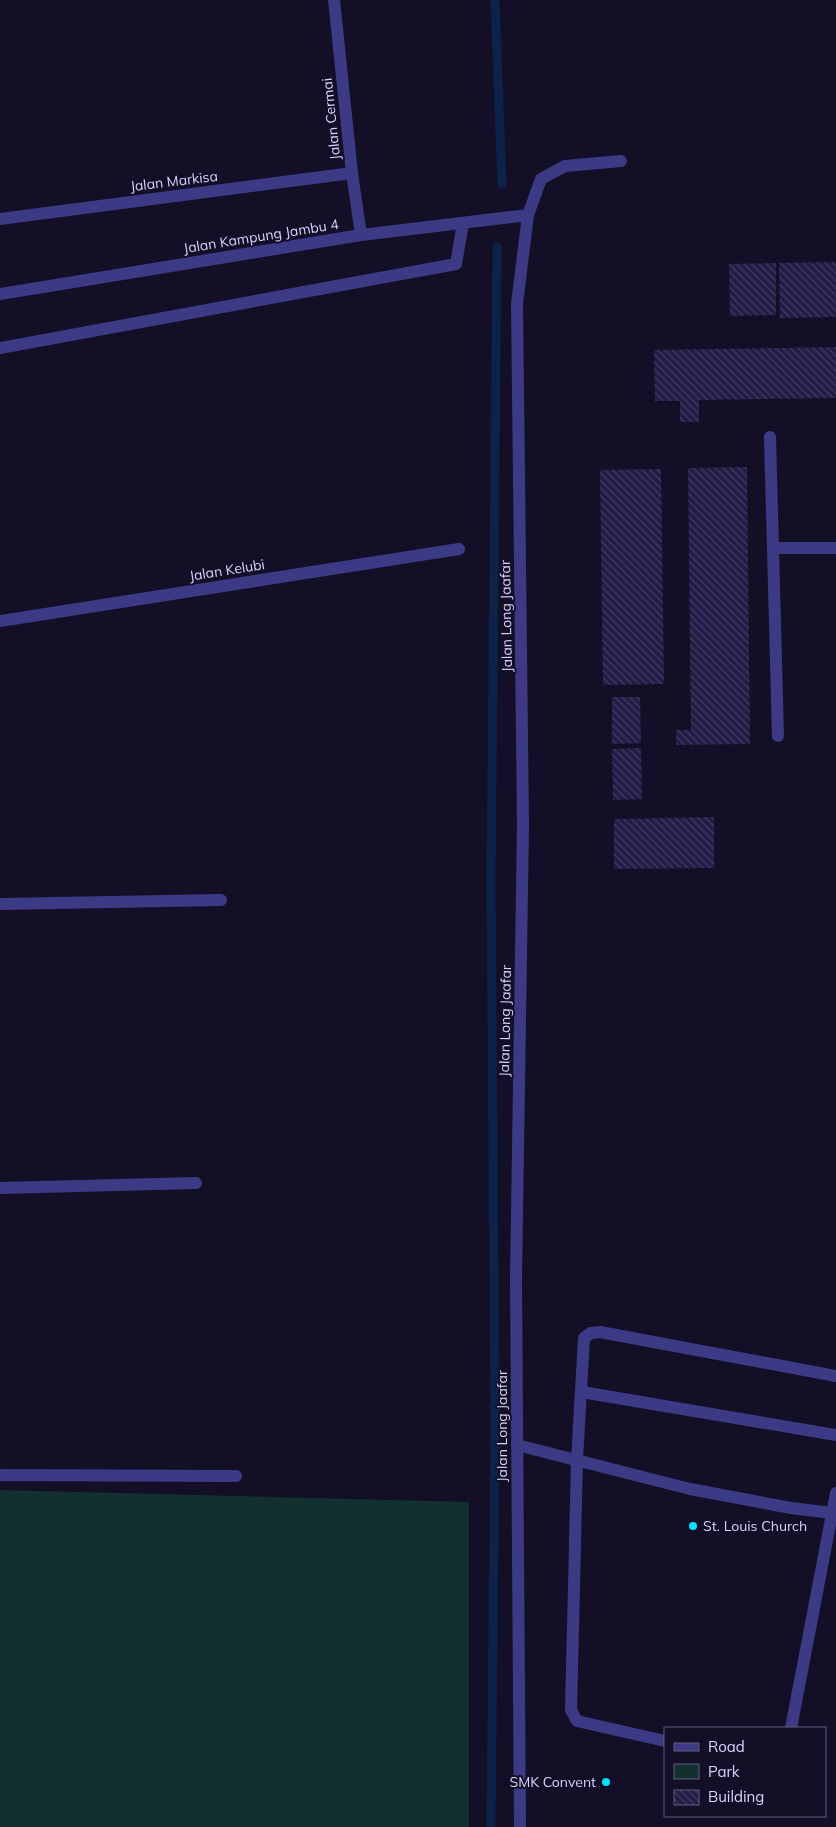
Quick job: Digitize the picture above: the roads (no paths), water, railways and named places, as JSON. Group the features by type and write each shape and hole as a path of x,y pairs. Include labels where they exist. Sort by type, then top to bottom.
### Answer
{"street":[{"name":"Jalan Cermai","path":"334,0 352,173 361,235"},
{"name":"Jalan Long Jaafar","path":"520,1827 516,1279 523,825 517,304 528,216 541,179 565,166 621,161"},
{"name":"Jalan Markisa","path":"0,219 352,173"},
{"name":"Jalan Kampung Jambu 4","path":"0,294 361,235 528,216"},
{"path":"0,348 456,264 462,223"},
{"path":"770,437 778,736"},
{"name":"Jalan Kelubi","path":"0,621 459,548"},
{"path":"773,548 836,548"},
{"path":"0,904 221,900"},
{"path":"0,1188 196,1183"},
{"path":"664,1741 576,1721 571,1710 577,1460 584,1338 591,1333 600,1332 836,1376"},
{"path":"582,1392 836,1435"},
{"path":"517,1445 690,1489 791,1508 832,1513"},
{"path":"0,1475 236,1476"},
{"path":"791,1727 836,1492"}],"waterway":[{"path":"495,0 502,184"},
{"path":"491,1827 495,1428 491,880 497,247"}],"place":[{"name":"St. Louis Church","path":"693,1526"},
{"name":"SMK Convent","path":"606,1782"}]}
